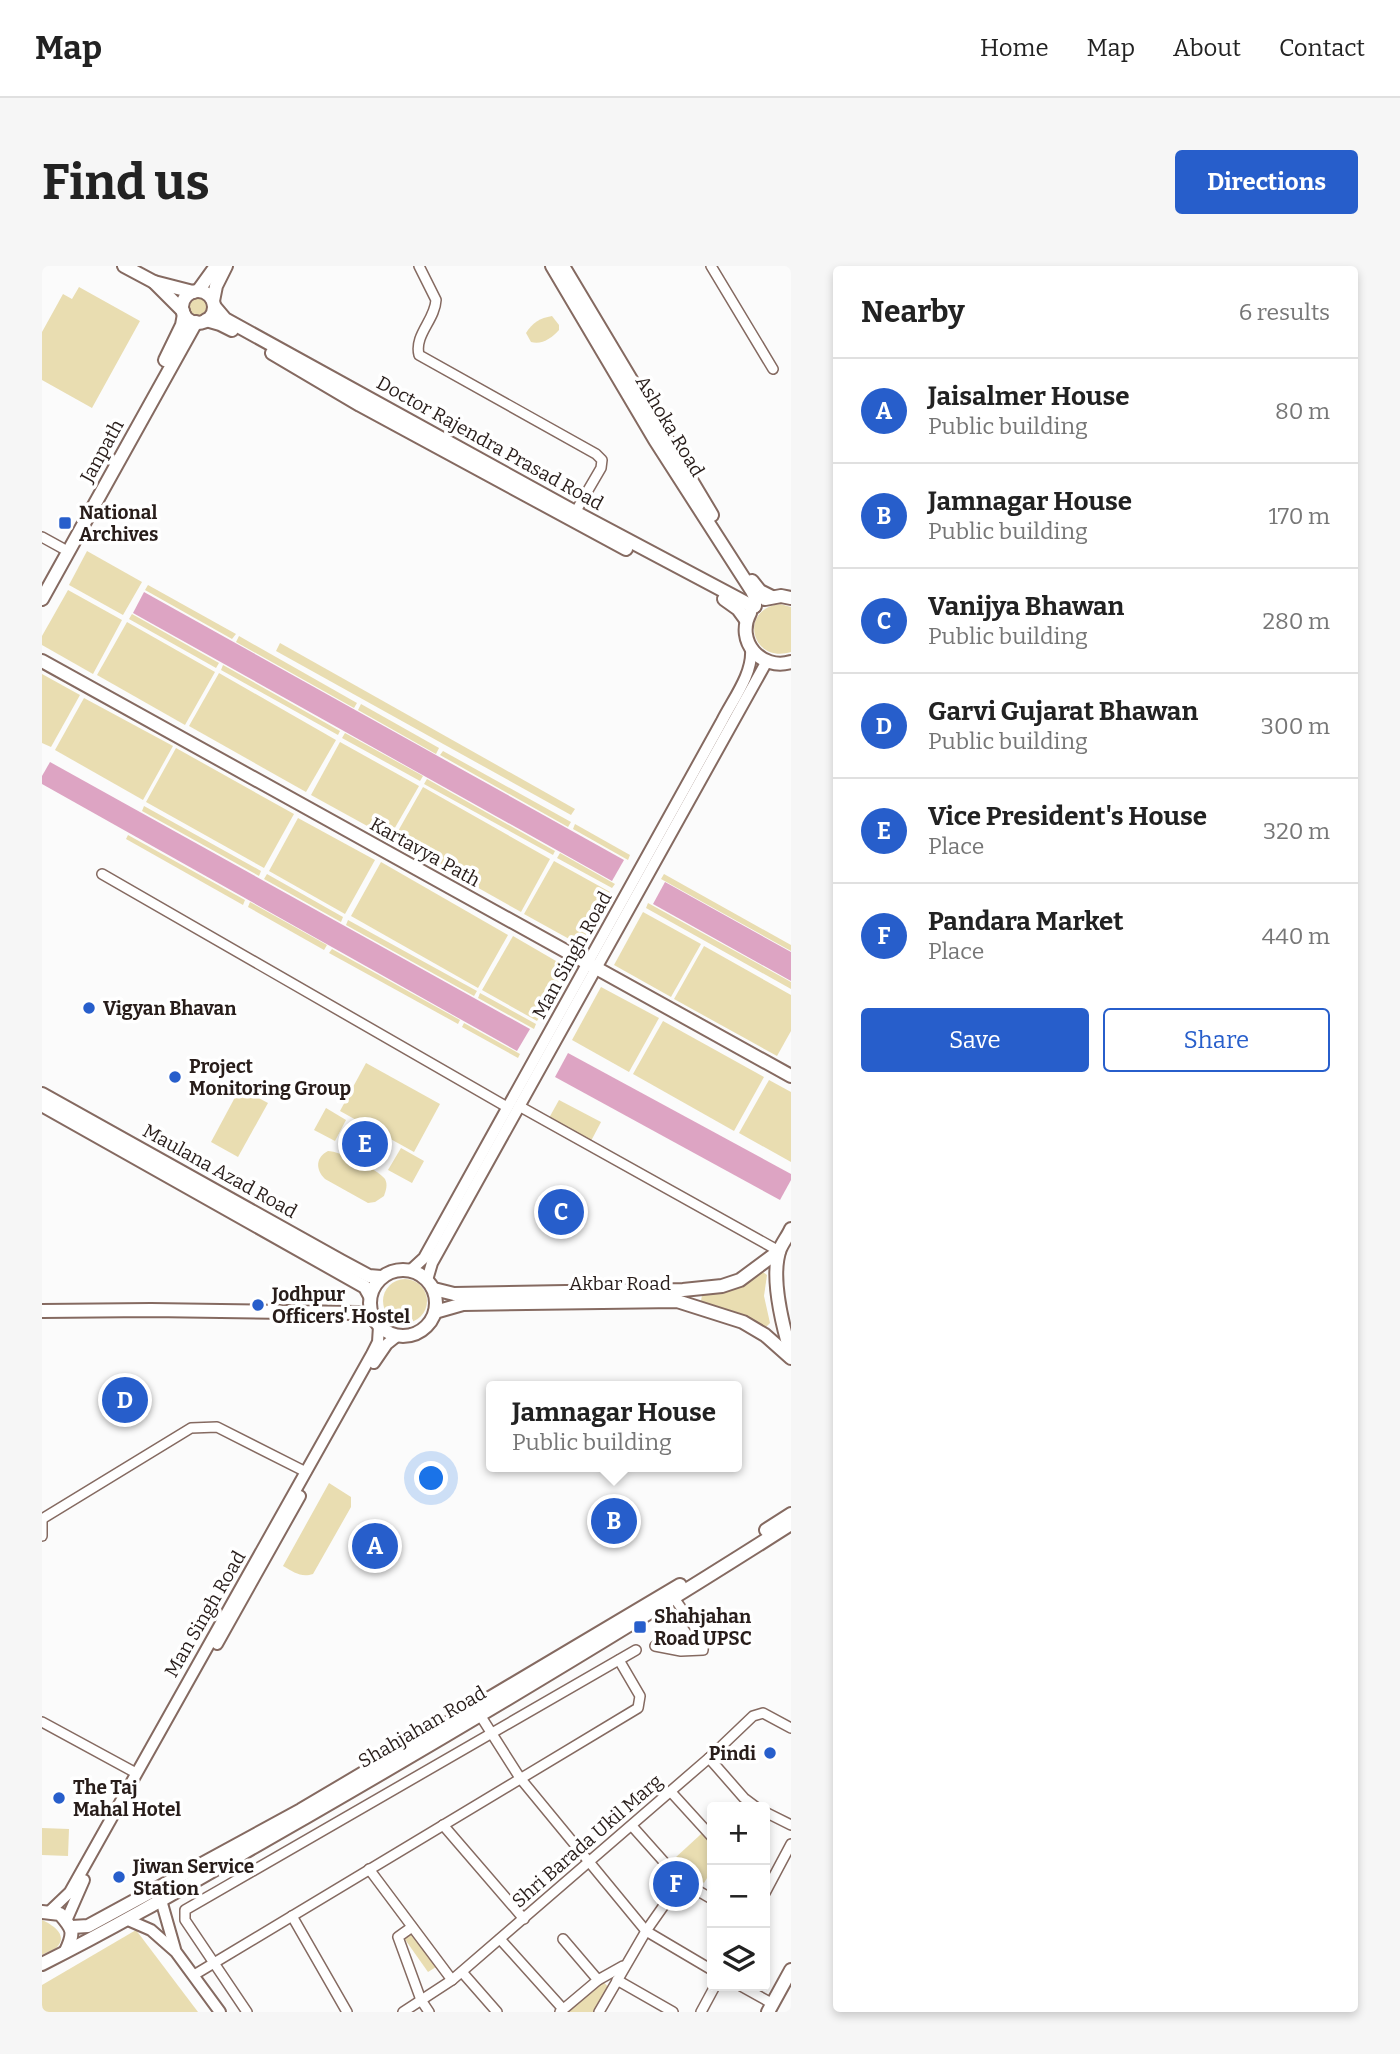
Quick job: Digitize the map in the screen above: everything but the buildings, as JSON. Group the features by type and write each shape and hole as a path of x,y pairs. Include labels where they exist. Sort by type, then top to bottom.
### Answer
{"main road":[{"path":"184,313 183,301 196,291 216,266"},
{"path":"154,282 189,320 201,321 212,314 216,286 226,266"},
{"name":"Ashoka Road","path":"552,266 654,440 752,591 755,597 754,606"},
{"name":"Ashoka Road","path":"563,266 752,581 761,591 785,596"},
{"path":"126,267 154,282 207,293 213,303"},
{"name":"Doctor Rajendra Prasad Road","path":"213,303 225,319 726,601 738,609 746,620"},
{"name":"Janpath","path":"42,584 159,371 182,325 184,313"},
{"name":"Doctor Rajendra Prasad Road","path":"201,321 220,324 360,405 754,606"},
{"name":"Janpath","path":"42,599 201,321"},
{"path":"785,596 754,606 746,620 745,632 754,654 767,661 789,664"},
{"name":"Kartavya Path","path":"42,661 791,1076"},
{"name":"Maulana Azad Road","path":"42,1094 341,1261 369,1276 381,1277"},
{"name":"Maulana Azad Road","path":"42,1105 298,1247 365,1287 370,1297"},
{"path":"791,1229 779,1251 777,1284 780,1314 791,1356"},
{"name":"Akbar Road","path":"430,1284 454,1294 691,1289 722,1286 740,1280 779,1251"},
{"path":"42,1311 358,1314 396,1335 416,1334 425,1329 435,1312 436,1297 430,1284 411,1270 390,1272 381,1277 374,1285 370,1297 376,1322"},
{"path":"691,1289 691,1305"},
{"path":"42,1304 152,1302 341,1307 358,1306 370,1297"},
{"name":"Akbar Road","path":"435,1312 463,1304 677,1301 743,1322 765,1335 791,1356"},
{"name":"Shahjahan Road","path":"69,1924 88,1926 301,1810 711,1567 791,1514"},
{"name":"Shahjahan Road","path":"42,1964 128,1920 480,1715 791,1524"},
{"path":"46,1912 60,1914 69,1924 72,1937 66,1951"},
{"path":"773,2009 791,1970"},
{"path":"773,2009 791,1989"}],"street":[{"path":"419,266 436,300 432,315 419,340 419,355 596,454 602,460 601,468 573,516"},
{"path":"710,266 773,369"},
{"path":"42,537 62,548"},
{"name":"Man Singh Road","path":"591,967 749,669 751,649"},
{"name":"Man Singh Road","path":"411,1270 424,1258 513,1107 767,661"},
{"path":"102,874 513,1107 779,1251"},
{"name":"Man Singh Road","path":"430,1284 432,1263 513,1107"},
{"name":"Man Singh Road","path":"46,1912 70,1892 372,1354 378,1342 376,1322"},
{"name":"Man Singh Road","path":"69,1924 84,1880 169,1726 229,1625 380,1352 396,1335"},
{"path":"42,1536 42,1520 191,1428 217,1427 306,1472"},
{"path":"655,1646 681,1651 703,1650 704,1640 674,1598"},
{"path":"247,2012 185,1920 185,1910 636,1650"},
{"path":"194,1975 638,1708 640,1696 619,1660"},
{"name":"Shri Barada Ukil Marg","path":"403,2012 453,1980 671,1792 758,1713 770,1715 791,1728"},
{"path":"480,1715 520,1778 646,1931 707,1967"},
{"path":"42,1722 136,1773"},
{"path":"709,1758 749,1802"},
{"path":"671,1792 707,1832"},
{"path":"770,1814 791,1825"},
{"path":"443,1825 524,1919"},
{"path":"632,1826 681,1881 707,1896"},
{"path":"770,1884 791,1844"},
{"path":"369,1869 453,1980"},
{"path":"770,1871 775,1874"},
{"path":"599,2012 617,1976 681,1881"},
{"path":"161,1900 176,1952"},
{"path":"292,1916 347,2012"},
{"path":"128,1920 151,1930 176,1952 220,2012"},
{"path":"412,1927 398,1937 421,2000 429,2012"},
{"path":"500,1939 561,2011 595,1977 617,1976 673,2012"},
{"path":"563,1939 595,1977"},
{"path":"462,1972 497,2012"},
{"path":"701,2012 712,1991"},
{"path":"748,1991 773,2009"}],"shaded area":[{"path":"79,287 140,321 92,408 42,380 42,332 63,294 72,299"},
{"path":"198,296 206,299 209,307 206,315 198,318 190,315 187,307 190,299"},
{"path":"552,316 559,325 559,330 539,343 531,342 526,333 528,329"},
{"path":"87,551 142,582 123,615 69,585"},
{"path":"148,585 236,634 232,639 145,590"},
{"path":"68,590 122,620 93,674 42,645 42,636"},
{"path":"144,592 624,860 612,881 133,613"},
{"path":"780,604 791,607 791,652 777,654 759,643 754,625 758,615 767,608"},
{"path":"132,614 219,663 216,668 129,619"},
{"path":"127,622 215,672 185,725 97,675"},
{"path":"239,636 357,703 354,708 236,642"},
{"path":"280,643 575,809 571,815 276,651"},
{"path":"223,665 340,731 338,735 221,670"},
{"path":"219,673 336,740 306,792 189,726"},
{"path":"42,674 80,695 51,747 42,743"},
{"path":"84,698 173,746 143,800 55,750"},
{"path":"361,704 439,748 436,754 358,710"},
{"path":"345,733 423,776 420,781 342,738"},
{"path":"340,742 419,786 389,838 311,795"},
{"path":"176,748 294,814 264,868 146,802"},
{"path":"443,751 571,822 568,827 440,755"},
{"path":"50,762 530,1029 517,1051 42,784 42,776"},
{"path":"427,779 555,851 553,855 424,784"},
{"path":"423,787 550,859 521,912 393,840"},
{"path":"144,806 261,871 259,876 142,811"},
{"path":"298,818 375,860 345,914 269,871"},
{"path":"575,824 630,855 628,860 573,829"},
{"path":"128,835 245,900 243,905 126,839"},
{"path":"560,853 615,884 612,888 557,858"},
{"path":"554,861 610,892 580,945 524,914"},
{"path":"381,862 508,935 478,988 351,916"},
{"path":"267,874 343,917 341,922 264,879"},
{"path":"664,874 791,945 791,951 661,879"},
{"path":"665,882 791,952 791,981 653,904"},
{"path":"250,902 327,945 324,950 248,907"},
{"path":"648,903 791,982 791,989 646,908"},
{"path":"643,912 701,944 671,997 614,965"},
{"path":"348,920 477,991 474,996 346,925"},
{"path":"513,936 568,968 537,1021 482,990"},
{"path":"704,946 791,995 791,1031 777,1056 674,999"},
{"path":"332,949 460,1020 458,1024 329,953"},
{"path":"601,987 659,1018 629,1072 572,1040"},
{"path":"480,993 536,1024 534,1029 478,998"},
{"path":"663,1021 764,1077 734,1131 633,1074"},
{"path":"464,1023 520,1054 518,1058 462,1027"},
{"path":"568,1053 791,1174 791,1180 780,1200 555,1077"},
{"path":"366,1063 440,1104 414,1152 340,1111"},
{"path":"769,1080 791,1092 791,1162 739,1133"},
{"path":"240,1088 268,1103 238,1157 211,1142"},
{"path":"559,1100 601,1122 591,1141 549,1118"},
{"path":"326,1108 346,1120 335,1141 314,1130"},
{"path":"401,1148 424,1161 412,1183 388,1170"},
{"path":"328,1151 349,1157 381,1175 386,1183 384,1196 368,1203 325,1179 318,1164 321,1156"},
{"path":"763,1272 767,1275 764,1296 770,1323 765,1328 745,1315 701,1301 702,1295 747,1283"},
{"path":"405,1279 414,1280 421,1285 426,1292 426,1310 421,1317 414,1322 405,1323 396,1322 389,1317 384,1310 383,1301 384,1292 389,1285 396,1280"},
{"path":"329,1483 351,1497 351,1507 313,1574 298,1574 283,1566"},
{"path":"42,1828 69,1829 68,1856 42,1855"},
{"path":"707,1829 707,1878 704,1883 675,1858"},
{"path":"42,1920 57,1930 61,1942 42,1955"},
{"path":"136,1930 198,2012 42,2012 42,1985"},
{"path":"411,1933 436,1967 428,1972 404,1938"},
{"path":"602,1980 609,1988 593,2012 562,2012"}],"place":[{"name":"National Archives","path":"65,523"},
{"name":"Vigyan Bhavan","path":"89,1008"},
{"name":"Project Monitoring Group","path":"175,1077"},
{"name":"Vice President's House","path":"365,1144"},
{"name":"Vanijya Bhawan","path":"561,1212"},
{"name":"Jodhpur Officers' Hostel","path":"258,1305"},
{"name":"Garvi Gujarat Bhawan","path":"125,1400"},
{"name":"Jamnagar House","path":"614,1521"},
{"name":"Jaisalmer House","path":"375,1546"},
{"name":"Shahjahan Road UPSC","path":"640,1627"},
{"name":"Pindi","path":"770,1753"},
{"name":"The Taj Mahal Hotel","path":"59,1798"},
{"name":"Jiwan Service Station","path":"119,1877"},
{"name":"Pandara Market","path":"676,1884"}]}
